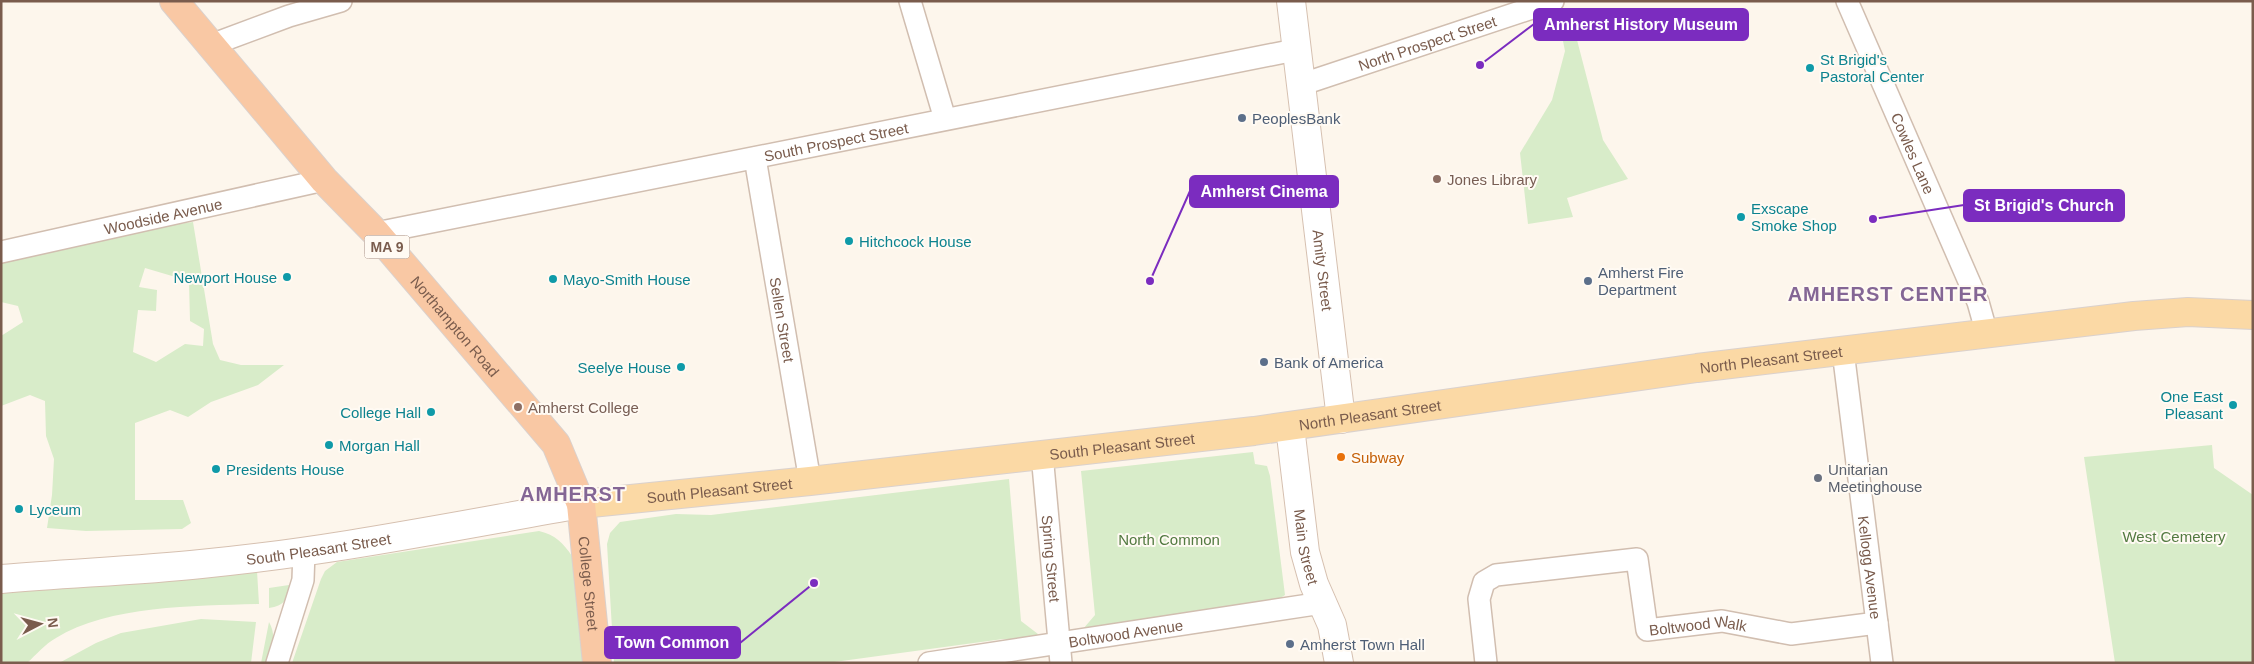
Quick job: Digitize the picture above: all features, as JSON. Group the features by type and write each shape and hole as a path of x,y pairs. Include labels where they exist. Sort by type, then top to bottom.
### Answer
{"highway":[{"name":"Northampton Road","path":"174,1 324,180 376,234 556,444 581,504"},
{"name":"College Street","path":"581,504 597,663"}],"main road":[{"name":"Amity Street","path":"1291,1 1295,50 1341,419"},
{"name":"North Pleasant Street","path":"1290,427 1697,368 2175,312 2253,315"},
{"name":"South Pleasant Street","path":"1,579 200,564 304,551 581,504 810,482 1290,427"},
{"name":"Main Street","path":"1290,427 1305,552 1322,603 1332,625 1339,663"}],"street":[{"path":"211,45 289,16 341,1"},
{"path":"910,1 945,119"},
{"name":"North Prospect Street","path":"1300,85 1553,1"},
{"name":"Cowles Lane","path":"1847,1 1975,294 1987,334"},
{"name":"South Prospect Street","path":"376,234 1295,50"},
{"name":"Sellen Street","path":"755,158 810,482"},
{"name":"Woodside Avenue","path":"1,252 324,180"},
{"name":"Kellogg Avenue","path":"1843,351 1882,663"},
{"name":"Spring Street","path":"1042,454 1060,654"},
{"path":"277,663 303,580 304,551"},
{"name":"Boltwood Walk","path":"1486,663 1479,599 1484,582 1496,575 1636,559 1647,630 1722,621 1791,634 1877,623"},
{"name":"Boltwood Avenue","path":"929,663 1060,654 1322,603"}],"green space":[{"path":"1570,13 1603,140 1628,179 1567,198 1573,217 1528,224 1520,153 1552,100 1565,51 1558,16"},
{"path":"193,222 213,344 220,360 241,365 284,365 258,385 211,402 188,417 170,410 135,423 135,500 183,500 191,523 182,529 86,531 47,528 52,495 54,459 46,436 45,401 30,395 1,406 1,336 23,322 18,306 1,302 1,258 96,236","holes":["145,268 189,281 190,321 204,329 203,346 185,344 156,362 133,352 138,310 156,311 157,290 139,287"]},
{"name":"West Cemetery","path":"2212,445 2214,468 2253,495 2253,663 2115,663 2084,457"},
{"name":"North Common","path":"1253,452 1255,464 1267,466 1270,476 1285,595 1274,602 1083,629 1095,615 1081,471"},
{"path":"1009,479 1021,621 1038,634 1036,636 827,663 614,663 607,544 610,533 620,522 676,514 711,515"},
{"path":"539,531 558,540 572,556 584,663 292,663 321,579 325,571 337,562"},
{"path":"257,571 259,604 182,607 127,613 77,627 44,646 27,663 1,663 1,590"},
{"path":"289,585 285,601 278,606 269,608 269,588"},
{"path":"201,619 256,622 251,663 59,663 96,643 121,633"},
{"path":"269,622 273,632 272,647 267,663 261,663"}],"place":[{"name":"Amherst History Museum","path":"1480,65"},
{"name":"St Brigid's Pastoral Center","path":"1810,68"},
{"name":"PeoplesBank","path":"1242,118"},
{"name":"Jones Library","path":"1437,179"},
{"name":"Exscape Smoke Shop","path":"1741,217"},
{"name":"St Brigid's Church","path":"1873,219"},
{"name":"Hitchcock House","path":"849,241"},
{"name":"Newport House","path":"287,277"},
{"name":"Mayo-Smith House","path":"553,279"},
{"name":"Amherst Cinema","path":"1150,281"},
{"name":"Amherst Fire Department","path":"1588,281"},
{"name":"Bank of America","path":"1264,362"},
{"name":"Seelye House","path":"681,367"},
{"name":"One East Pleasant","path":"2233,405"},
{"name":"Amherst College","path":"518,407"},
{"name":"College Hall","path":"431,412"},
{"name":"Morgan Hall","path":"329,445"},
{"name":"Subway","path":"1341,457"},
{"name":"Presidents House","path":"216,469"},
{"name":"Unitarian Meetinghouse","path":"1818,478"},
{"name":"Lyceum","path":"19,509"},
{"name":"Town Common","path":"814,583"},
{"name":"Amherst Town Hall","path":"1290,644"}],"district":[{"name":"AMHERST CENTER","path":"1888,294"},
{"name":"AMHERST","path":"573,494"}]}
